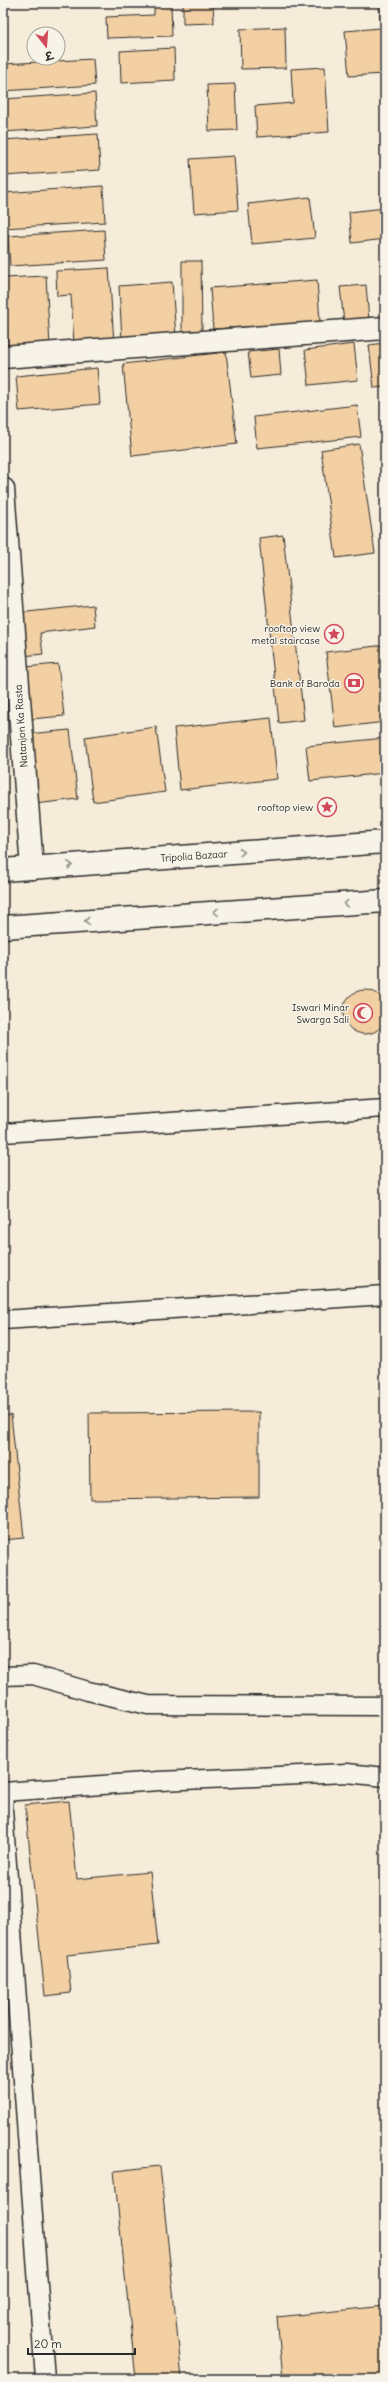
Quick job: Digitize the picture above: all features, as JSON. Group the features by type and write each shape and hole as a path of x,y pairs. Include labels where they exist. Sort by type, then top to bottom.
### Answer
{"main road":[{"path":"3,357 385,328"},
{"name":"Natanjon Ka Rasta","path":"3,489 32,868"},
{"name":"Tripolia Bazaar","path":"3,870 385,842"},
{"path":"3,927 385,901"}],"lane":[{"path":"3,1133 385,1108"},
{"path":"3,1320 385,1295"},
{"path":"3,1676 33,1675 88,1691 148,1704 385,1706"},
{"path":"45,2379 3,1810 3,1792 159,1781 348,1773 385,1777"}],"building":[{"path":"154,3 171,3 172,36 107,38 106,17 154,15"},
{"path":"183,3 213,3 214,23 183,24"},
{"path":"379,3 385,3 385,19 380,19"},
{"path":"285,27 286,68 241,69 240,29"},
{"path":"381,28 384,74 349,76 345,31"},
{"path":"174,48 175,80 121,83 120,51"},
{"path":"93,59 95,85 3,91 3,64 26,63 26,66 66,66 66,60"},
{"path":"325,67 329,132 257,137 255,106 293,103 291,69"},
{"path":"235,84 237,130 209,131 207,85"},
{"path":"95,93 97,126 3,132 3,99"},
{"path":"98,134 100,170 3,176 3,140"},
{"path":"234,156 238,210 194,213 190,159"},
{"path":"103,186 105,222 3,228 3,193"},
{"path":"310,197 315,238 252,244 248,204"},
{"path":"385,208 385,239 352,243 349,212"},
{"path":"104,230 106,260 10,266 8,236"},
{"path":"182,261 201,261 202,333 182,333"},
{"path":"109,268 114,343 74,345 71,295 57,296 56,271"},
{"path":"46,276 50,346 8,348 4,278"},
{"path":"317,280 320,322 213,329 210,288"},
{"path":"172,282 176,337 122,340 119,286"},
{"path":"366,285 369,320 344,323 340,287"},
{"path":"385,343 385,387 374,388 369,345"},
{"path":"354,344 358,380 309,385 305,350"},
{"path":"279,349 281,375 251,378 248,352"},
{"path":"226,352 237,444 132,456 123,364"},
{"path":"97,368 100,404 19,411 16,376"},
{"path":"357,405 361,437 257,448 254,417"},
{"path":"359,444 375,553 336,558 321,450"},
{"path":"283,535 304,720 279,723 259,538"},
{"path":"93,605 95,626 40,633 43,654 22,656 18,613"},
{"path":"385,645 385,722 335,728 326,652"},
{"path":"58,664 64,716 31,719 25,667"},
{"path":"271,718 277,779 180,790 174,728"},
{"path":"156,727 165,792 93,802 85,737"},
{"path":"70,730 78,799 35,804 28,734"},
{"path":"385,738 385,773 310,781 306,746"},
{"path":"361,990 369,990 381,996 387,1008 387,1016 381,1028 369,1034 361,1034 349,1028 343,1016 343,1008 349,996"},
{"path":"259,1412 259,1497 90,1499 89,1413"},
{"path":"11,1415 24,1538 3,1540 3,1416"},
{"path":"69,1801 77,1879 150,1872 158,1945 67,1955 71,1993 45,1996 25,1805"},
{"path":"160,2166 182,2379 136,2379 114,2171"},
{"path":"385,2306 385,2379 283,2379 277,2317"}],"place":[{"name":"rooftop view metal staircase","path":"334,634"},
{"name":"Bank of Baroda","path":"354,683"},
{"name":"rooftop view","path":"327,807"},
{"name":"Iswari Minar Swarga Sali","path":"363,1013"}]}
